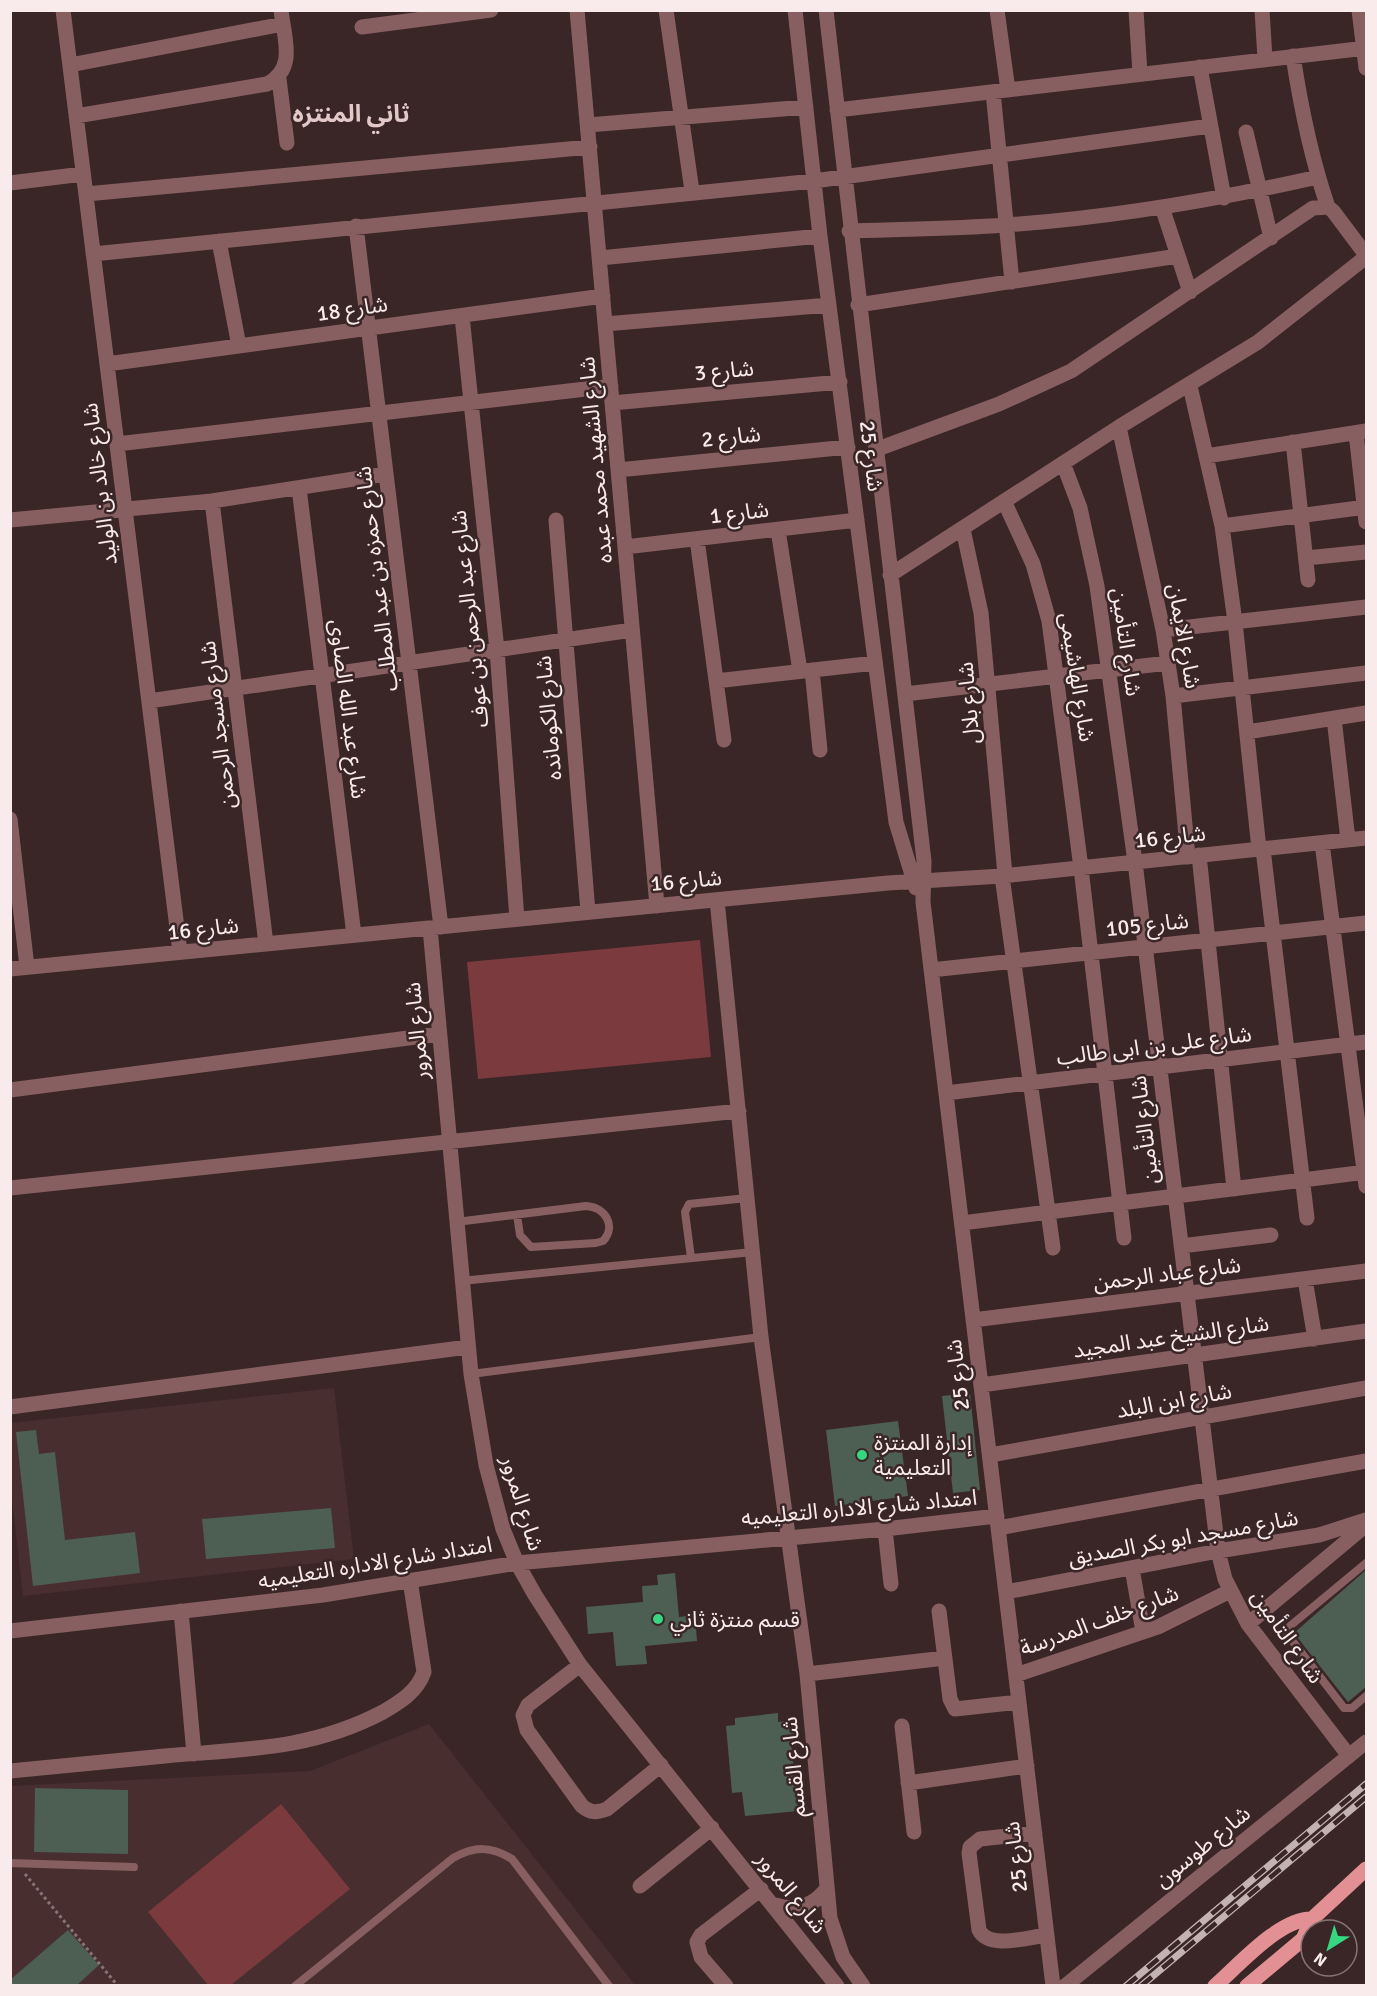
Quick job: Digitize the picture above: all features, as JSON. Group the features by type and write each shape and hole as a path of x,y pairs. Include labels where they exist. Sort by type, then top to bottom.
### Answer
{"main road":[{"path":"1313,1918 1366,1869"},
{"path":"1215,1986 1284,1926 1299,1920"},
{"path":"1247,1986 1299,1942"}],"street":[{"name":"شارع خالد بن الوليد","path":"63,10 180,952"},
{"path":"362,27 491,10"},
{"name":"شارع الشهيد محمد عبده","path":"577,10 657,906"},
{"path":"666,10 692,191"},
{"name":"شارع 25","path":"795,10 820,236 896,822 919,881"},
{"name":"شارع 25","path":"825,10 904,694 919,881 1053,1986"},
{"path":"997,10 1001,91 999,156 1012,282"},
{"path":"1136,10 1140,74"},
{"path":"1262,10 1265,59"},
{"path":"1359,10 1366,68"},
{"path":"70,65 282,17 287,62 279,78 287,143"},
{"path":"837,110 1364,48"},
{"path":"890,575 1119,427 1190,386 1258,342 1366,256 1328,207 1317,177 1293,56"},
{"path":"1200,67 1224,198"},
{"path":"76,116 267,84 279,78"},
{"path":"588,125 806,107"},
{"path":"93,254 692,191 814,181 1210,126"},
{"path":"1246,132 1271,238"},
{"path":"86,194 590,147"},
{"path":"10,183 84,174"},
{"path":"849,231 1006,225 1162,207 1224,198 1317,177"},
{"path":"1162,207 1190,292"},
{"path":"875,450 1038,387 1071,370 1313,208 1328,207"},
{"name":"شارع حمزه بن عبد المطلب","path":"356,226 409,663 435,927"},
{"path":"600,258 820,236"},
{"path":"219,241 239,346"},
{"path":"858,305 1179,256"},
{"name":"شارع 18","path":"107,364 603,296"},
{"path":"605,324 829,305"},
{"name":"شارع عبد الرحمن بن عوف","path":"462,316 497,650 517,919"},
{"name":"شارع 3","path":"612,403 840,382"},
{"path":"117,444 611,386"},
{"path":"1190,386 1222,526 1306,1218"},
{"name":"شارع الايمان","path":"1119,427 1163,630 1173,696 1193,856 1208,940 1234,1189"},
{"path":"1206,456 1361,432 1366,512 1301,516 1222,526"},
{"path":"1293,442 1308,580"},
{"name":"شارع 2","path":"618,470 848,447"},
{"name":"شارع التأمين","path":"1063,463 1080,508 1097,586 1135,862 1200,1417 1218,1551 1230,1591 1248,1624 1349,1756"},
{"path":"10,520 212,501 386,474"},
{"name":"شارع عبد الله الصاوى","path":"299,488 354,935"},
{"name":"شارع مسجد الرحمن","path":"212,501 266,944"},
{"name":"شارع الهاشيمى","path":"1004,501 1033,564 1048,621 1081,867 1124,1238"},
{"name":"شارع الكومانده","path":"556,520 588,912"},
{"name":"شارع 1","path":"625,548 857,520"},
{"name":"شارع بلال","path":"963,529 981,612 1004,875 1053,1248"},
{"path":"778,530 820,750"},
{"path":"698,539 724,740"},
{"path":"1306,558 1366,552"},
{"path":"1163,630 1366,607"},
{"path":"149,701 632,630"},
{"path":"717,681 875,663"},
{"path":"904,694 1168,663"},
{"path":"1173,696 1366,673"},
{"path":"1247,732 1366,713"},
{"path":"1334,718 1348,840"},
{"path":"10,819 27,967"},
{"name":"شارع 16","path":"10,969 588,912 1004,875 1366,838"},
{"path":"962,1223 1302,1180 1366,1177 1322,843"},
{"name":"شارع القسم","path":"717,900 762,1337 807,1674 830,1918 838,1944 850,1970 863,1986"},
{"name":"شارع 105","path":"931,970 1366,923"},
{"name":"شارع المرور","path":"435,927 439,1034 471,1374 494,1498 517,1563 549,1621 580,1665 775,1905 837,1986"},
{"path":"10,1090 439,1034"},
{"name":"شارع على بن ابى طالب","path":"946,1093 1366,1042"},
{"path":"10,1188 739,1111"},
{"path":"1181,1246 1270,1235"},
{"name":"شارع عباد الرحمن","path":"973,1320 1366,1270"},
{"path":"1305,1279 1315,1339"},
{"name":"شارع الشيخ عبد المجيد","path":"981,1385 1366,1331"},
{"path":"10,1407 468,1347"},
{"name":"شارع ابن البلد","path":"990,1455 1200,1417 1284,1405 1366,1388"},
{"name":"امتداد شارع الاداره التعليميه","path":"10,1631 323,1595 517,1563 789,1536 997,1522 1210,1490 1366,1461"},
{"name":"شارع مسجد ابو بكر الصديق","path":"1006,1592 1218,1551 1319,1535 1366,1520"},
{"path":"1248,1624 1366,1525"},
{"path":"885,1529 891,1584"},
{"path":"1132,1568 1143,1632"},
{"path":"10,1771 257,1750 318,1739 369,1719 408,1696 422,1678 425,1665 411,1580"},
{"name":"شارع خلف المدرسة","path":"1016,1675 1143,1632 1230,1591"},
{"path":"181,1611 194,1754"},
{"path":"939,1611 950,1699 955,1709 1019,1702"},
{"path":"807,1674 945,1659"},
{"path":"580,1665 528,1705 523,1715 527,1730 582,1806 589,1812 598,1813 607,1809 661,1765"},
{"path":"902,1726 914,1832"},
{"name":"شارع طوسون","path":"1065,1986 1366,1742"},
{"path":"908,1782 1027,1766"},
{"path":"640,1886 712,1828"},
{"path":"1035,1833 980,1839 970,1847 969,1853 979,1930 982,1936 992,1941 1047,1935"},
{"path":"775,1905 795,1909 821,1896 827,1888"},
{"path":"726,1986 701,1957 697,1942 701,1935 761,1889"}],"lane":[{"path":"690,1258 685,1212 689,1204 747,1198"},
{"path":"456,1222 595,1206 603,1211 608,1219 609,1230 603,1241 596,1243 531,1247 520,1235 517,1215"},
{"path":"461,1281 753,1252"},
{"path":"471,1374 762,1337"},
{"path":"1366,1563 1290,1626 1287,1634 1344,1708 1352,1708 1366,1696"},
{"path":"296,1986 453,1858 467,1850 483,1848 499,1851 512,1859 609,1986"},
{"path":"12,1862 134,1867"}],"path":[{"path":"12,1862 118,1986"}],"shaded area":[{"path":"700,940 711,1057 478,1079 467,962"},
{"path":"334,1388 354,1559 23,1596 11,1490 10,1423"},
{"path":"429,1724 635,1985 11,1986 11,1786 310,1771"},
{"path":"281,1804 350,1889 231,1985 208,1985 148,1912"}],"building":[{"path":"970,1393 980,1490 953,1493 942,1396"},
{"path":"898,1421 908,1496 835,1506 826,1430"},
{"path":"36,1430 39,1454 55,1452 65,1540 135,1532 140,1573 33,1586 16,1432"},
{"path":"331,1508 335,1548 206,1559 202,1519"},
{"path":"1366,1570 1366,1687 1348,1702 1294,1633"},
{"path":"675,1573 679,1617 695,1615 697,1641 645,1646 647,1664 616,1666 613,1632 588,1634 586,1607 643,1602 642,1586 658,1585 657,1575"},
{"path":"778,1713 778,1722 796,1720 798,1740 791,1741 798,1811 745,1816 742,1792 732,1793 726,1726 735,1725 735,1718"},
{"path":"35,1788 128,1790 128,1854 34,1852"},
{"path":"68,1930 99,1965 76,1986 10,1986 10,1980"}],"railway":[{"path":"1126,1986 1366,1784"},
{"path":"1141,1986 1366,1797"}],"place":[{"name":"إدارة المنتزة التعليمية","path":"862,1455"},
{"name":"قسم منتزة ثاني","path":"658,1619"}],"district":[{"name":"ثاني المنتزه","path":"351,114"}]}
